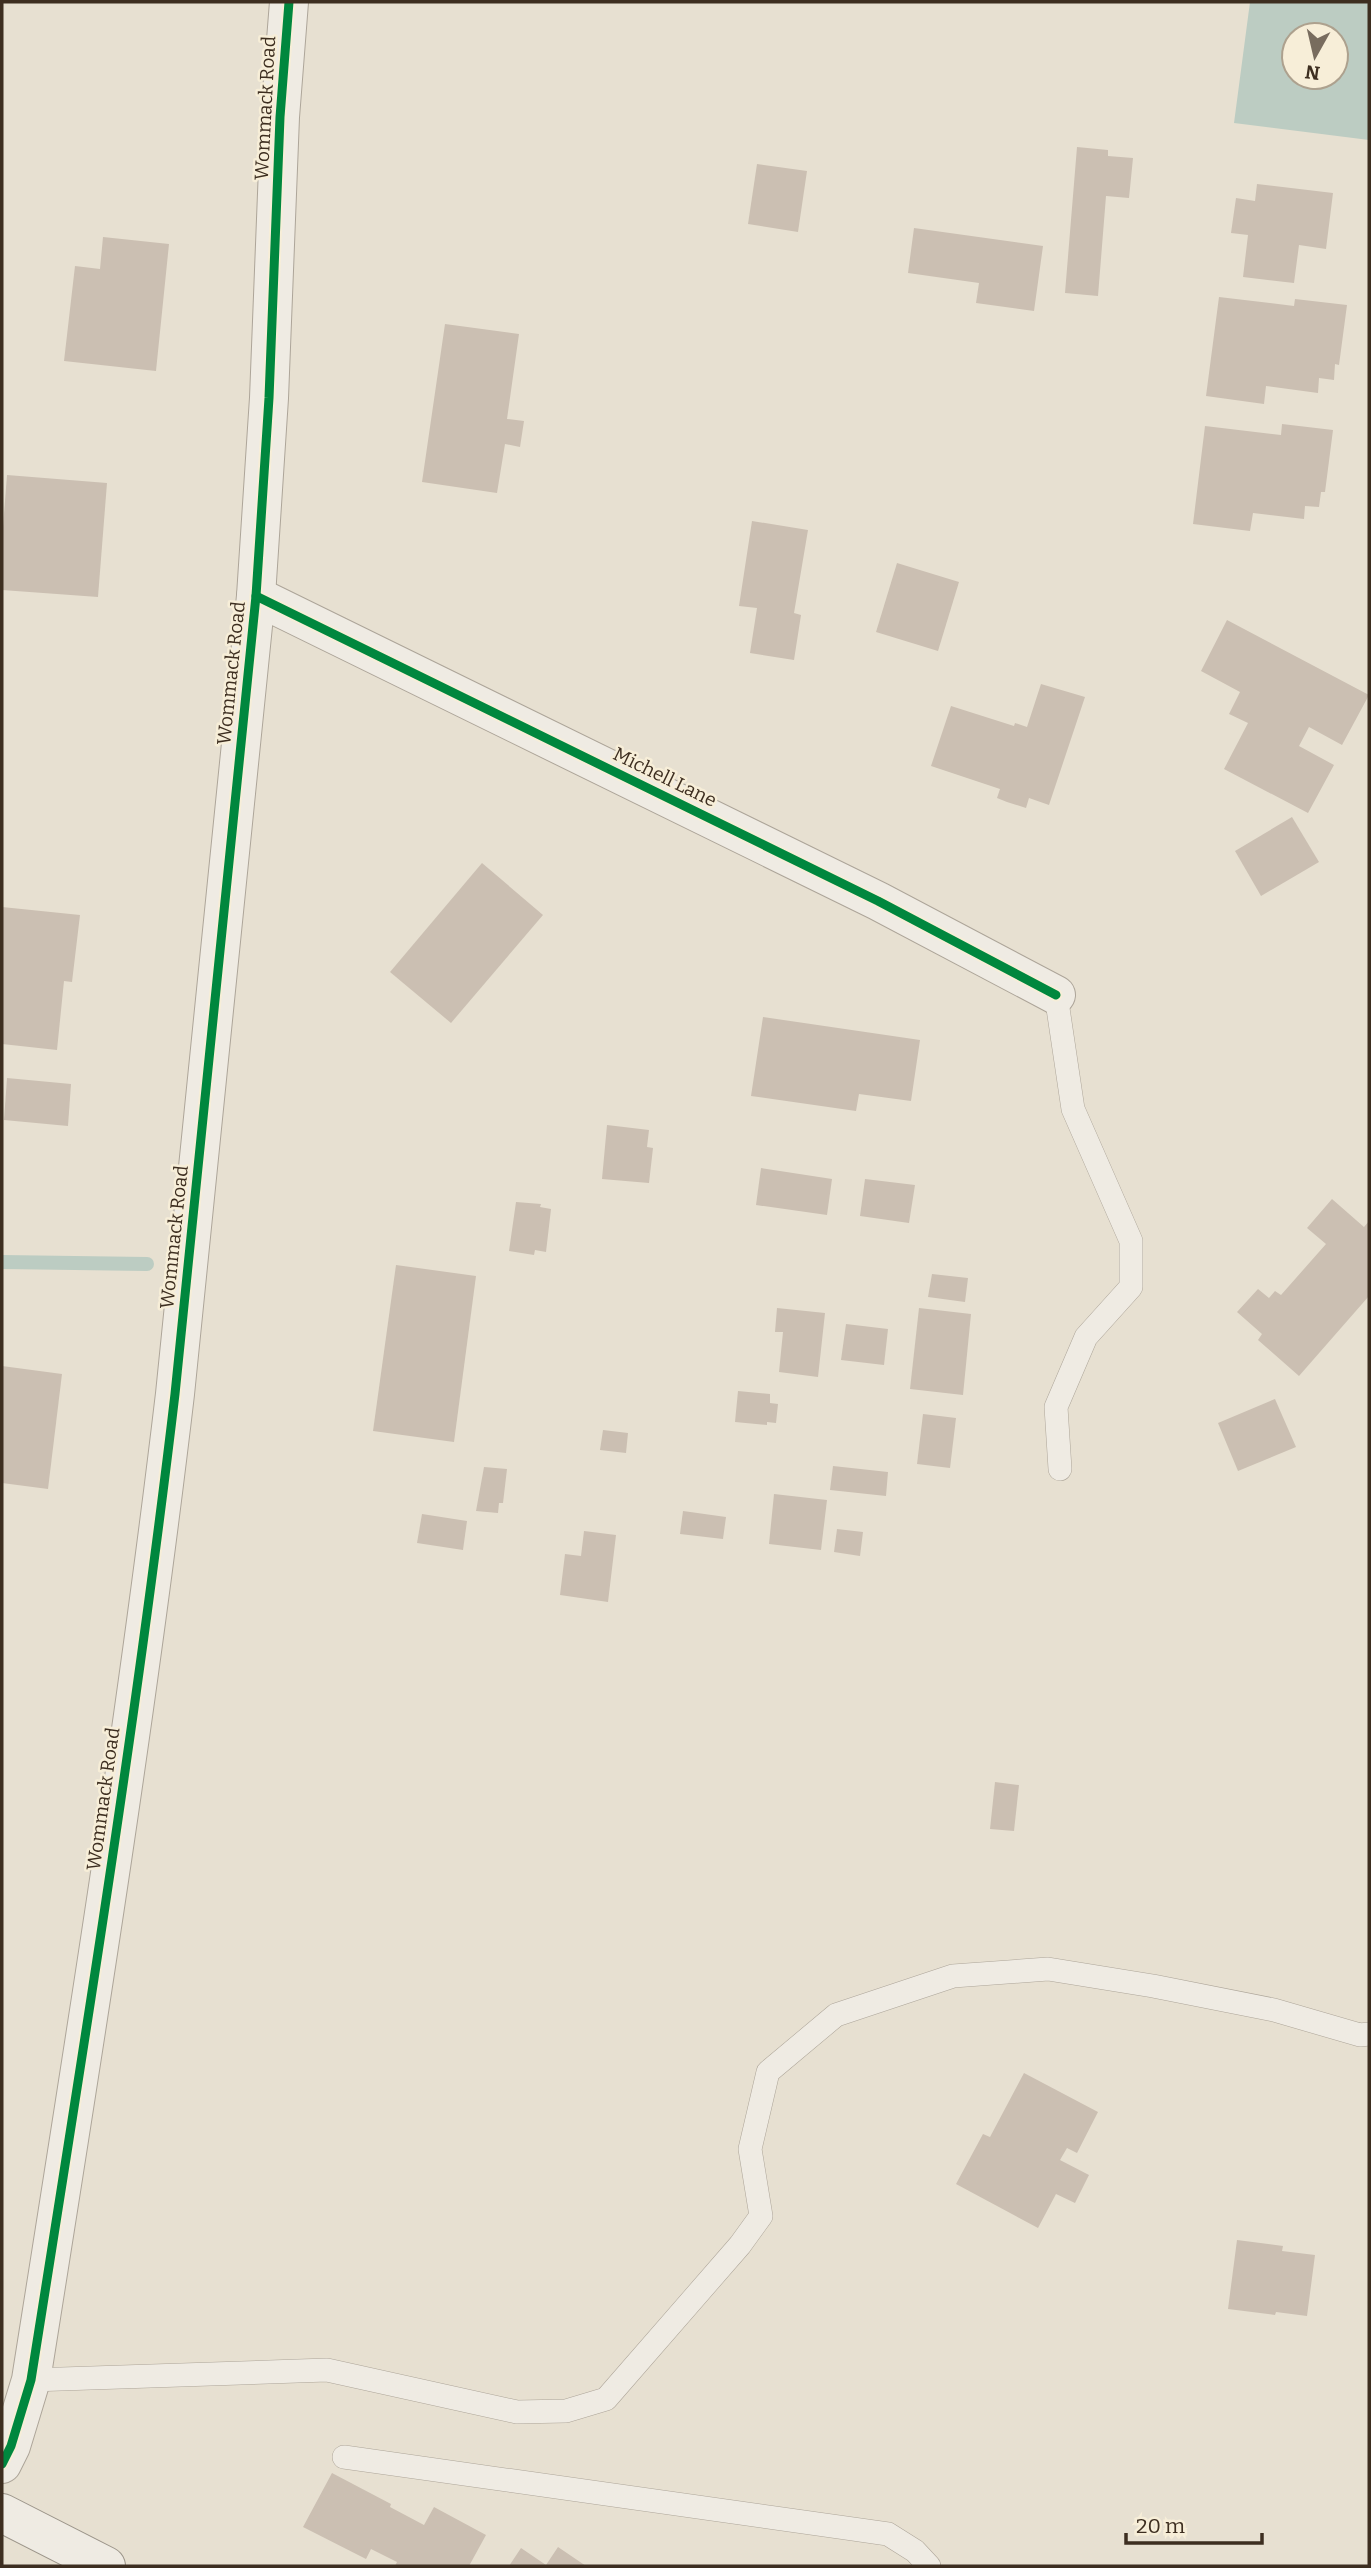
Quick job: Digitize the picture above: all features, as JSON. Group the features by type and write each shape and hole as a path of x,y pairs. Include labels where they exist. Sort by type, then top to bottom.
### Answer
{"street":[{"name":"Wommack Road","path":"2,2464 11,2446 32,2380 160,1523 256,596 269,398 280,117 289,2"},
{"name":"Michell Lane","path":"256,596 878,901 1056,995"},
{"path":"2,2513 106,2566"}],"lane":[{"path":"1056,995 1073,1109 1131,1241 1131,1287 1086,1337 1056,1407 1060,1469"},
{"path":"32,2380 327,2370 517,2412 566,2411 606,2399 740,2245 761,2216 750,2149 768,2072 836,2015 953,1976 1048,1969 1274,2010 1360,2035 1369,2034"},
{"path":"344,2457 888,2534 915,2551 929,2566"}],"shaded area":[{"path":"1250,2 1369,2 1369,140 1234,123"}],"building":[{"path":"1077,147 1108,150 1108,156 1133,158 1129,198 1106,196 1098,296 1065,293"},
{"path":"757,164 807,171 798,232 748,224"},
{"path":"1257,184 1333,193 1326,249 1299,245 1294,283 1243,277 1248,235 1231,233 1236,198 1255,201"},
{"path":"914,228 1043,246 1034,311 976,303 979,283 908,273"},
{"path":"103,237 169,244 156,371 64,361 75,266 100,269"},
{"path":"1219,297 1294,306 1295,299 1347,305 1339,365 1335,364 1334,380 1319,378 1318,393 1266,386 1264,404 1206,396"},
{"path":"445,324 519,334 507,419 524,421 520,447 505,444 497,493 422,482"},
{"path":"1282,424 1333,430 1325,492 1321,492 1319,507 1305,506 1304,519 1253,513 1250,531 1193,524 1205,426 1281,435"},
{"path":"7,475 107,483 98,597 2,590 2,540"},
{"path":"752,521 808,530 794,613 801,615 794,660 750,653 757,608 739,606"},
{"path":"897,563 959,582 938,651 876,632"},
{"path":"1227,620 1369,695 1342,745 1309,727 1299,746 1334,765 1308,813 1224,769 1248,723 1229,714 1240,692 1201,671"},
{"path":"1041,684 1085,697 1049,805 1029,798 1026,808 1007,802 997,798 1000,789 931,766 951,706 1014,726 1015,723 1027,727"},
{"path":"1292,817 1319,862 1261,896 1235,851"},
{"path":"482,863 543,915 451,1023 390,972"},
{"path":"2,907 80,915 72,982 64,981 57,1050 2,1044"},
{"path":"763,1017 920,1040 911,1101 859,1094 856,1111 751,1096"},
{"path":"7,1078 71,1084 68,1126 4,1120"},
{"path":"607,1125 649,1130 647,1147 653,1148 649,1183 602,1179"},
{"path":"761,1168 832,1179 827,1215 756,1205"},
{"path":"865,1179 915,1185 909,1223 860,1216"},
{"path":"1332,1199 1364,1227 1369,1221 1369,1296 1299,1376 1258,1340 1262,1334 1237,1312 1258,1289 1269,1298 1275,1291 1281,1295 1326,1244 1307,1228"},
{"path":"516,1202 541,1204 540,1207 551,1209 546,1252 535,1250 534,1255 509,1251"},
{"path":"396,1265 476,1276 454,1442 373,1431"},
{"path":"932,1274 968,1278 965,1302 928,1297"},
{"path":"777,1308 825,1313 818,1377 779,1372 783,1332 775,1332"},
{"path":"919,1308 971,1314 963,1395 910,1389"},
{"path":"846,1324 888,1329 884,1365 841,1360"},
{"path":"2,1366 62,1374 48,1489 2,1483"},
{"path":"738,1391 770,1394 770,1403 778,1404 776,1423 767,1422 767,1425 735,1422"},
{"path":"1275,1399 1296,1447 1238,1471 1218,1423"},
{"path":"923,1414 956,1418 950,1468 917,1464"},
{"path":"603,1430 628,1433 626,1453 600,1450"},
{"path":"833,1466 888,1472 886,1496 830,1490"},
{"path":"484,1467 507,1469 503,1503 499,1503 498,1513 476,1511"},
{"path":"774,1494 827,1500 821,1550 769,1544"},
{"path":"683,1511 726,1517 723,1539 680,1534"},
{"path":"422,1514 467,1521 463,1550 417,1543"},
{"path":"837,1529 863,1532 860,1556 834,1552"},
{"path":"584,1531 616,1535 608,1602 560,1595 565,1554 581,1556"},
{"path":"995,1782 1019,1785 1014,1831 990,1829"},
{"path":"1024,2073 1098,2112 1077,2153 1067,2148 1060,2160 1089,2175 1075,2203 1056,2194 1038,2228 956,2184 983,2134 990,2137"},
{"path":"1237,2240 1283,2246 1282,2251 1315,2255 1307,2316 1228,2309"},
{"path":"332,2473 424,2525 434,2507 486,2535 469,2566 395,2566 397,2562 371,2549 366,2559 303,2527"},
{"path":"558,2547 586,2566 509,2566 521,2548 546,2565"}],"waterway":[{"path":"2,1262 147,1264"}],"cycle path":[{"path":"2,2464 11,2446 31,2380 126,1765 175,1394 256,596 269,398 280,117 289,2"},
{"path":"256,596 878,901 1056,995"}]}
